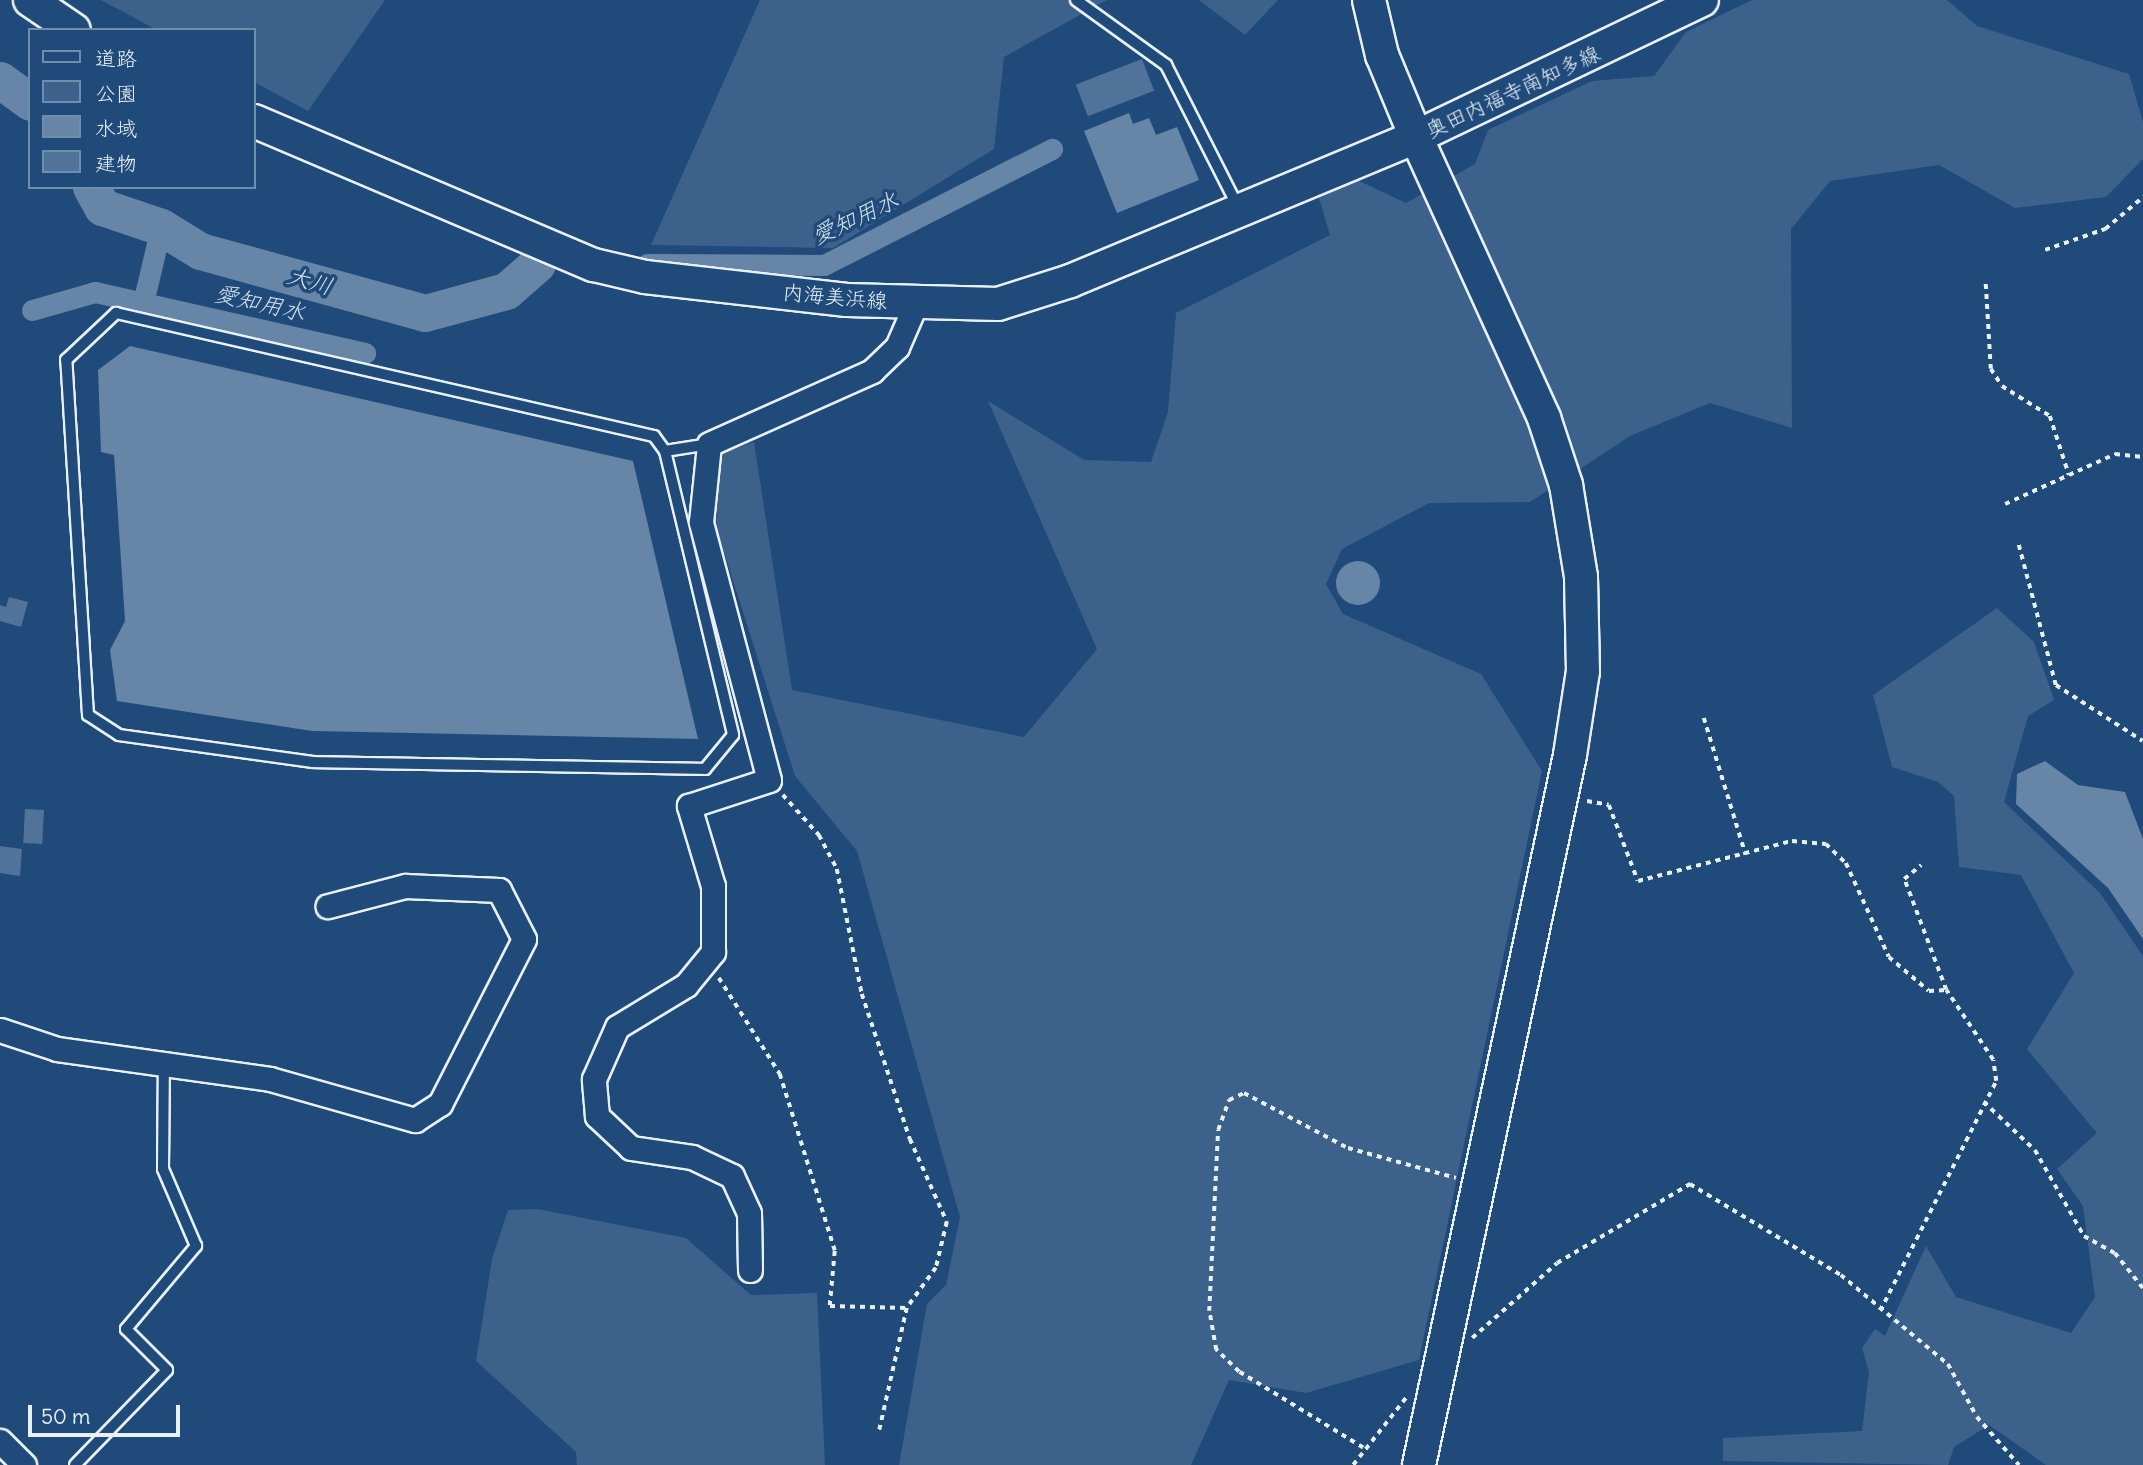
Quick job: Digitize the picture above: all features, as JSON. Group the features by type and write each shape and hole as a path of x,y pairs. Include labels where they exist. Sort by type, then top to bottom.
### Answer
{"main road":[{"path":"30,0 71,28"},
{"name":"奥田内福寺南知多線","path":"1369,0 1382,55 1416,137 1702,0"},
{"name":"内海美浜線","path":"256,122 594,265 645,277 916,303 998,304 1070,281 1238,208 1416,137"},
{"path":"1416,137 1544,418 1566,485 1581,577 1583,671 1561,796 1419,1465"}],"street":[{"path":"750,1270 749,1213 732,1176 692,1157 631,1148 597,1116 594,1079 617,1027 685,985 713,952 713,886 689,806 769,780 701,522 709,444 872,371 897,347 916,303"},
{"path":"0,1030 57,1049 270,1079 415,1120 440,1104 524,939 499,890 405,886 328,906"},
{"path":"0,1441 24,1465"}],"lane":[{"path":"1076,0 1167,65 1238,208"},
{"path":"116,313 654,436 665,452 733,735 705,769 313,762 119,735 89,715 66,360 116,313"},
{"path":"665,452 709,444"},
{"path":"75,1465 167,1370 126,1329 196,1246 163,1169 164,1062"}],"path":[{"path":"2045,250 2105,229 2143,197"},
{"path":"1986,284 1992,369 2002,386 2050,416 2068,475"},
{"path":"2005,504 2115,454 2143,457"},
{"path":"2019,545 2056,685 2143,741"},
{"path":"1704,718 1746,855"},
{"path":"769,780 818,835 837,869 862,994 910,1139 947,1222 936,1268 907,1308 879,1433"},
{"path":"1561,796 1609,805 1638,881 1792,841 1837,851 1889,957 1929,991 1946,990"},
{"path":"1880,1311 1998,1069 1946,990 1908,898 1908,870 1921,865"},
{"path":"713,952 719,980 780,1074 835,1251 830,1306 907,1308"},
{"path":"1363,1448 1239,1372 1216,1350 1209,1311 1214,1146 1229,1100 1244,1093 1348,1148 1478,1186"},
{"path":"1984,1102 2035,1150 2084,1236 2115,1253 2143,1288"},
{"path":"1444,1351 1468,1342 1557,1263 1690,1184 1841,1275 1880,1311 1948,1364 1977,1418 2019,1465"},
{"path":"1353,1465 1363,1448 1412,1390"}],"green space":[{"path":"101,0 385,0 308,111 256,83 256,28 153,28"},
{"path":"760,0 1107,0 1004,57 994,149 833,248 651,245"},
{"path":"1199,0 1278,0 1245,35"},
{"path":"1752,0 1947,0 1977,26 2129,74 2143,122 2143,159 2106,197 2015,208 1939,165 1830,181 1791,229 1792,428 1710,403 1630,436 1530,502 1429,503 1342,549 1326,584 1343,614 1481,674 1542,771 1419,1360 1306,1393 1229,1380 1191,1465 899,1465 927,1304 946,1285 960,1217 857,851 795,776 716,527 720,454 754,442 792,690 1024,737 1097,649 988,401 1084,460 1151,462 1168,412 1176,313 1330,235 1319,198 1355,179 1406,203 1475,164 1488,130 1592,81 1654,76 1686,32"},
{"path":"1997,608 2034,642 2054,700 2028,716 2004,802 2100,893 2143,956 2143,1465 2046,1465 1989,1425 1954,1447 1948,1465 1723,1461 1723,1438 1862,1431 1869,1372 1862,1348 1875,1329 1885,1336 1926,1246 1956,1297 2071,1333 2095,1297 2083,1206 2057,1169 2097,1133 2027,1049 2074,973 2021,875 1959,867 1954,796 1938,782 1892,767 1873,695"},
{"path":"537,1209 686,1238 751,1295 817,1293 825,1465 577,1465 576,1452 476,1361 492,1259 508,1210"}],"water":[{"path":"1129,113 1133,124 1149,118 1156,135 1177,127 1199,180 1117,213 1084,131"},
{"path":"130,346 633,461 698,739 312,731 117,701 110,650 125,621 114,455 101,452 98,370"},
{"path":"1358,561 1373,568 1380,583 1373,598 1358,605 1343,598 1336,583 1343,568"},
{"path":"2045,761 2078,785 2125,792 2143,839 2143,939 2108,888 2016,804 2017,774"}],"building":[{"path":"1142,59 1154,91 1088,116 1076,84"},
{"path":"9,597 28,602 21,627 0,621 0,605 6,607"},
{"path":"25,809 44,810 42,844 23,843"},
{"path":"0,846 22,849 20,876 0,873"}],"waterway":[{"name":"大川","path":"0,80 28,101"},
{"name":"愛知用水","path":"647,264 824,265 1052,149"},
{"name":"大川","path":"92,189 102,207 161,227 200,251 425,313 506,291 537,264"},
{"name":"愛知用水","path":"143,303 161,227"},
{"name":"愛知用水","path":"32,310 95,292 365,353"}]}
